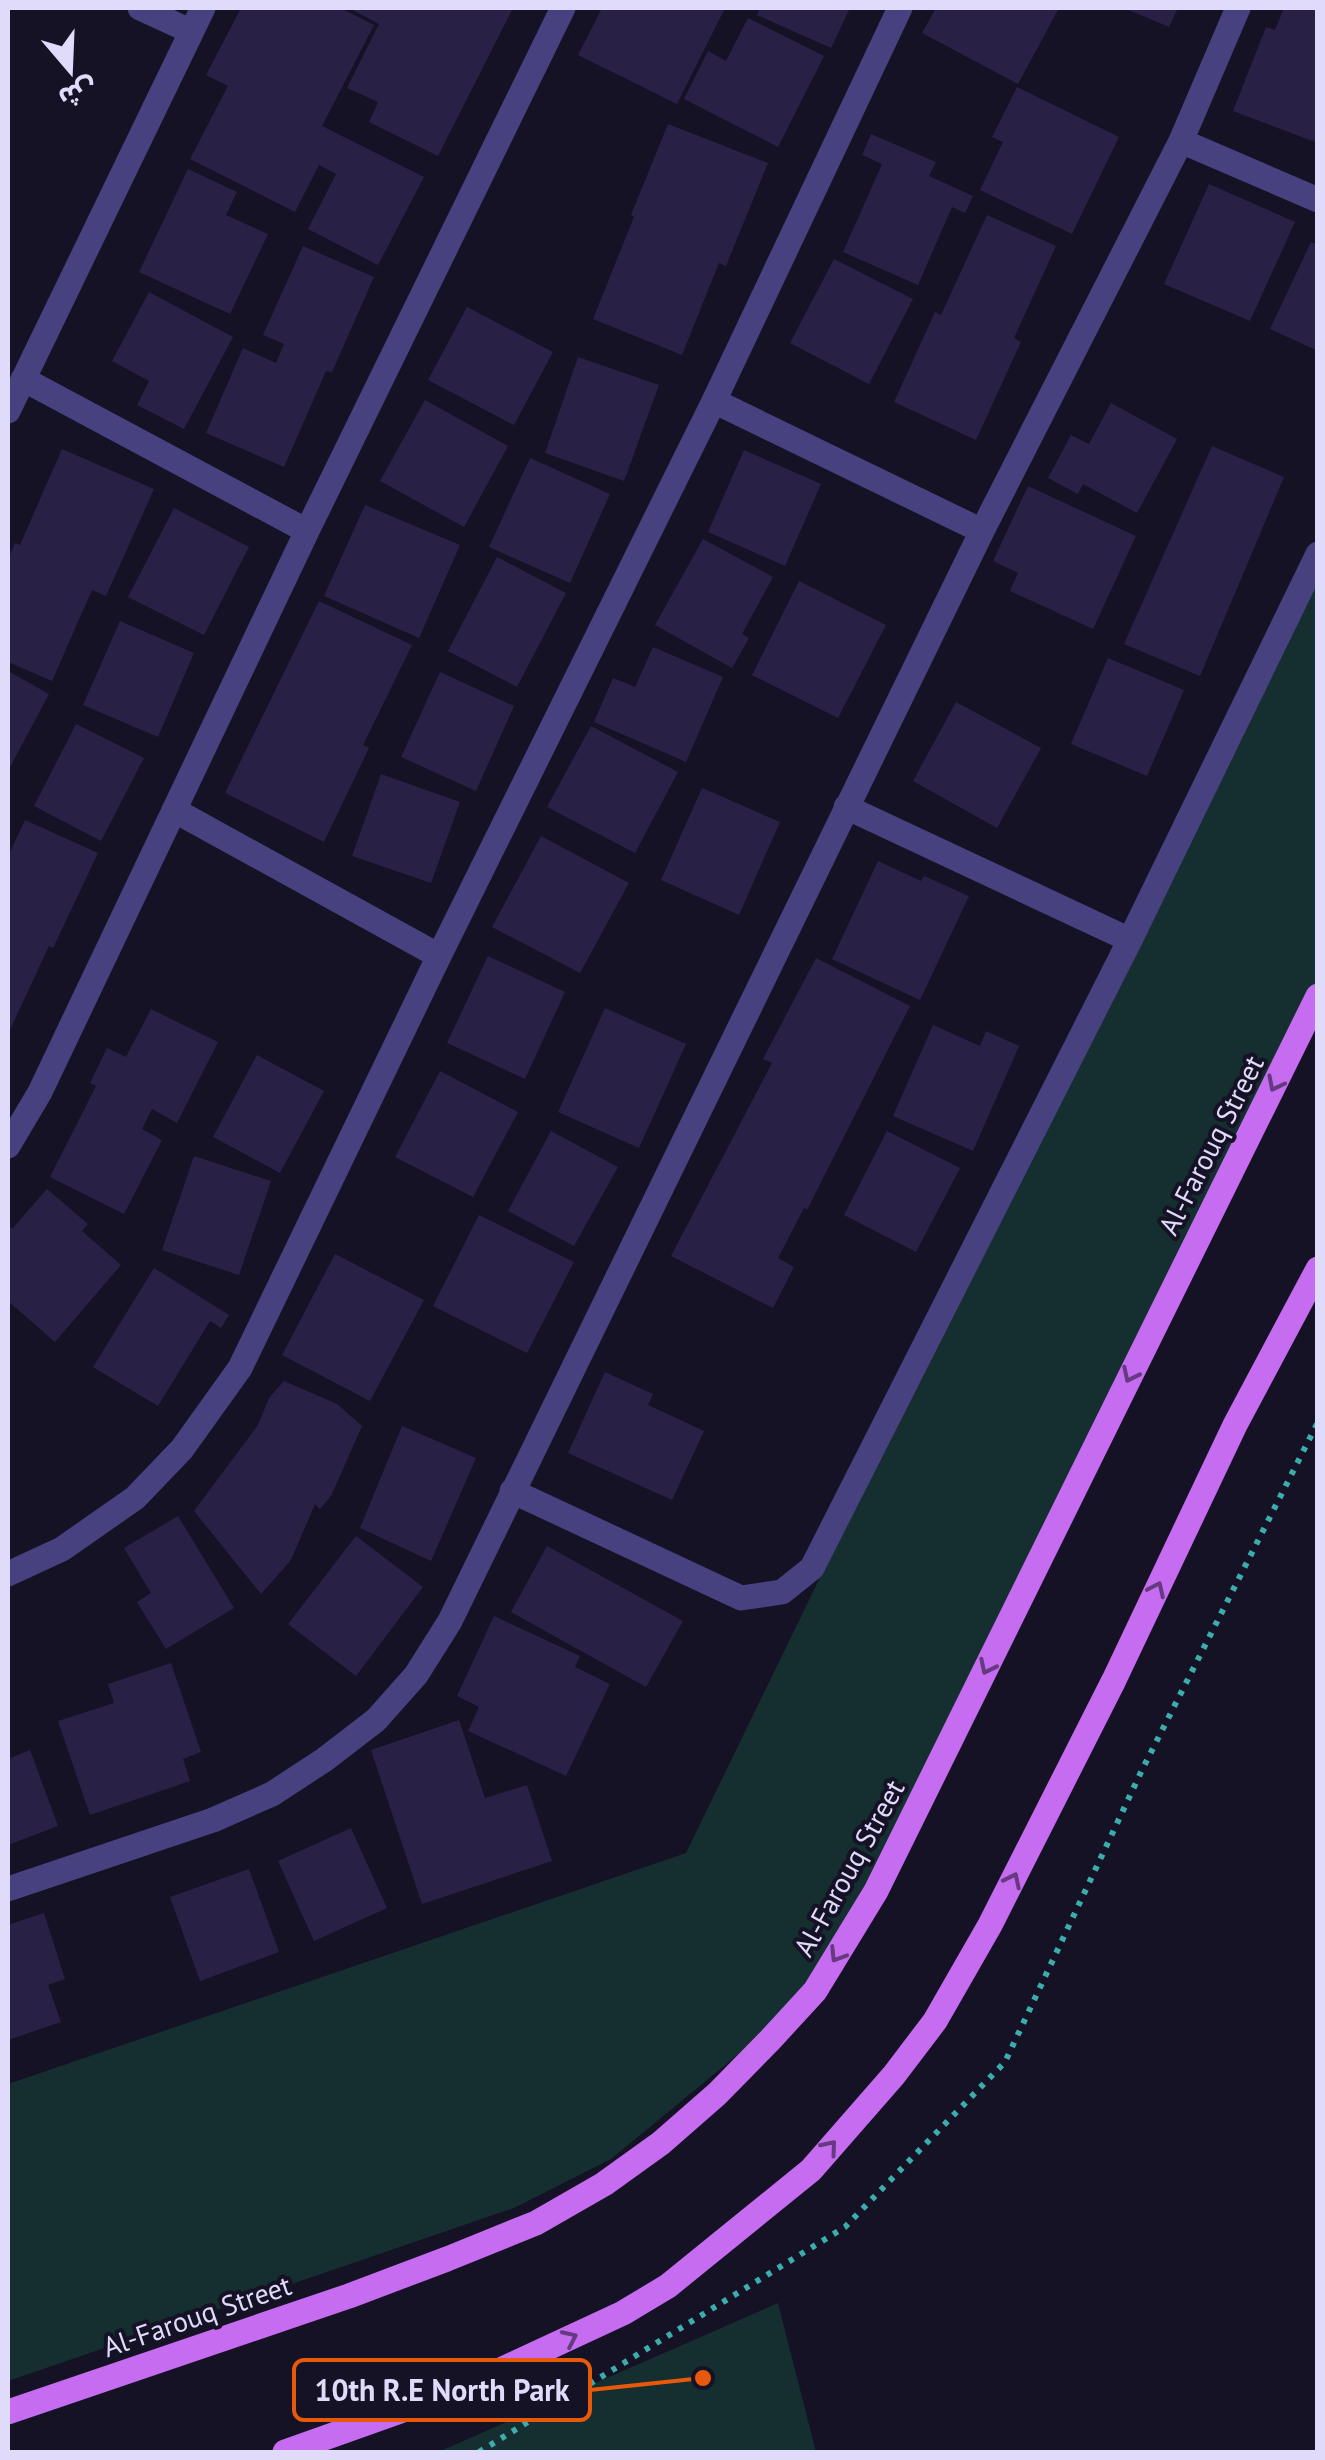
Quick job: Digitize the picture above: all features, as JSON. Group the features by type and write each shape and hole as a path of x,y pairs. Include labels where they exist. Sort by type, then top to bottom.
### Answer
{"main road":[{"name":"Al-Farouq Street","path":"8,2412 349,2296 536,2223 604,2184 661,2143 770,2040 815,1991 876,1891 1318,996"},
{"path":"285,2452 468,2386 624,2313 668,2286 811,2170 894,2075 935,2021 990,1925 1318,1268"}],"street":[{"path":"140,8 190,31"},
{"path":"8,411 203,8"},
{"path":"8,1146 40,1092 307,531 563,8"},
{"path":"8,1574 62,1548 135,1498 182,1449 240,1368 714,401 900,8"},
{"path":"8,1890 213,1820 272,1794 376,1720 416,1675 450,1621 982,530 1180,141 1238,8"},
{"path":"1180,141 1318,200"},
{"path":"23,380 307,531"},
{"path":"714,401 982,530"},
{"path":"512,1491 741,1598 782,1592 812,1568 1130,940 1318,554"},
{"path":"846,808 1130,940"},
{"path":"174,810 439,956"}],"green space":[{"path":"1317,555 1317,983 815,1991 611,2159 514,2208 8,2381 8,2084 686,1853"},
{"path":"778,2303 816,2452 438,2452"}],"building":[{"path":"241,8 340,8 374,25 322,126 424,177 378,265 308,229 336,174 319,165 295,212 190,159 228,86 206,75"},
{"path":"349,8 513,8 438,156 369,122 378,102 347,88 379,24"},
{"path":"602,8 725,8 677,104 578,55"},
{"path":"760,8 850,8 831,48 757,15"},
{"path":"936,8 1059,8 1018,84 922,33"},
{"path":"1124,8 1178,8 1169,27"},
{"path":"1284,8 1318,8 1318,143 1233,111 1266,27 1275,30"},
{"path":"748,18 824,56 778,147 684,99 708,51 726,61"},
{"path":"1017,87 1119,137 1072,234 980,190 1003,142 992,137"},
{"path":"668,124 768,163 726,266 719,263 682,355 593,319"},
{"path":"871,134 936,162 929,176 973,196 965,213 952,207 918,285 843,252 882,164 862,155"},
{"path":"188,169 237,192 226,215 268,234 230,314 139,272"},
{"path":"1209,184 1295,222 1250,321 1164,284"},
{"path":"987,215 1056,246 1014,338 1021,342 976,440 894,402 935,312 941,315"},
{"path":"1311,242 1318,245 1318,351 1270,329"},
{"path":"303,246 374,277 332,372 326,371 284,467 206,433 243,348 276,363 284,344 263,335"},
{"path":"834,259 913,299 869,384 790,343"},
{"path":"149,292 233,337 184,429 137,405 149,381 112,361"},
{"path":"467,307 553,352 514,425 428,380"},
{"path":"578,357 659,385 624,481 545,453"},
{"path":"425,400 508,446 464,527 380,481"},
{"path":"1111,403 1177,439 1137,513 1083,484 1078,494 1048,478 1071,435 1089,444"},
{"path":"1212,446 1284,477 1200,676 1124,644"},
{"path":"62,449 154,489 106,596 92,590 52,681 8,662 8,559 15,543 20,545"},
{"path":"744,450 821,484 785,566 708,532"},
{"path":"530,458 610,494 570,583 489,547"},
{"path":"1028,486 1136,536 1093,629 1010,591 1018,573 993,561"},
{"path":"365,505 460,545 419,638 324,596"},
{"path":"174,508 249,547 204,635 128,597"},
{"path":"703,539 773,577 742,634 749,638 732,668 655,625"},
{"path":"497,557 566,593 517,687 448,651"},
{"path":"799,581 886,625 838,718 752,675"},
{"path":"319,601 412,645 363,745 369,748 324,842 225,793"},
{"path":"120,621 194,653 158,737 83,705"},
{"path":"653,647 723,677 686,762 594,722 613,678 635,687"},
{"path":"1108,658 1184,690 1147,776 1071,744"},
{"path":"8,671 49,694 8,771"},
{"path":"440,672 514,706 476,791 401,757"},
{"path":"956,702 1041,748 997,828 913,781"},
{"path":"76,724 144,758 101,841 34,806"},
{"path":"591,726 678,772 635,853 547,807"},
{"path":"381,774 460,802 431,883 352,856"},
{"path":"702,788 780,822 739,915 661,880"},
{"path":"25,820 98,853 8,1034 8,856"},
{"path":"541,836 629,883 580,973 492,927"},
{"path":"878,861 921,881 924,876 969,896 920,1000 832,959"},
{"path":"488,956 565,992 525,1079 447,1043"},
{"path":"816,958 910,1006 807,1210 804,1208 778,1258 794,1267 773,1308 671,1256 772,1063 763,1059"},
{"path":"605,1008 686,1044 639,1148 558,1112"},
{"path":"151,1009 218,1042 177,1123 152,1109 142,1129 162,1140 124,1214 50,1177 96,1086 90,1083 107,1048 126,1057"},
{"path":"933,1025 980,1046 986,1031 1019,1046 973,1151 893,1116"},
{"path":"257,1055 324,1091 280,1173 213,1137"},
{"path":"440,1071 518,1112 473,1197 395,1157"},
{"path":"551,1131 618,1167 574,1246 508,1211"},
{"path":"887,1131 960,1168 916,1252 844,1215"},
{"path":"194,1156 271,1181 239,1275 162,1250"},
{"path":"47,1189 88,1224 82,1231 121,1265 55,1342 8,1301 8,1225 12,1229"},
{"path":"479,1215 574,1262 527,1353 433,1306"},
{"path":"335,1254 424,1300 370,1401 282,1355"},
{"path":"154,1268 229,1315 221,1328 210,1321 158,1406 93,1367"},
{"path":"605,1372 653,1394 648,1405 704,1431 672,1500 568,1453"},
{"path":"284,1381 337,1404 362,1426 331,1496 320,1509 315,1504 291,1560 261,1594 194,1511 258,1425 269,1398"},
{"path":"402,1426 476,1458 431,1561 360,1528"},
{"path":"178,1516 234,1608 166,1649 137,1602 151,1593 124,1548"},
{"path":"356,1536 423,1587 356,1676 288,1624"},
{"path":"547,1546 683,1621 646,1687 511,1612"},
{"path":"494,1616 580,1656 575,1667 610,1684 566,1776 468,1731 479,1707 457,1696"},
{"path":"171,1663 201,1752 183,1759 190,1781 90,1815 58,1721 114,1703 108,1684"},
{"path":"459,1720 485,1798 527,1785 552,1861 422,1904 371,1750"},
{"path":"30,1750 58,1826 8,1845 8,1759"},
{"path":"351,1828 387,1908 314,1941 278,1861"},
{"path":"249,1869 279,1952 200,1981 170,1897"},
{"path":"44,1913 65,1979 48,1985 61,2022 8,2040 8,1925"}],"place":[{"name":"10th R.E North Park","path":"703,2378"}]}
